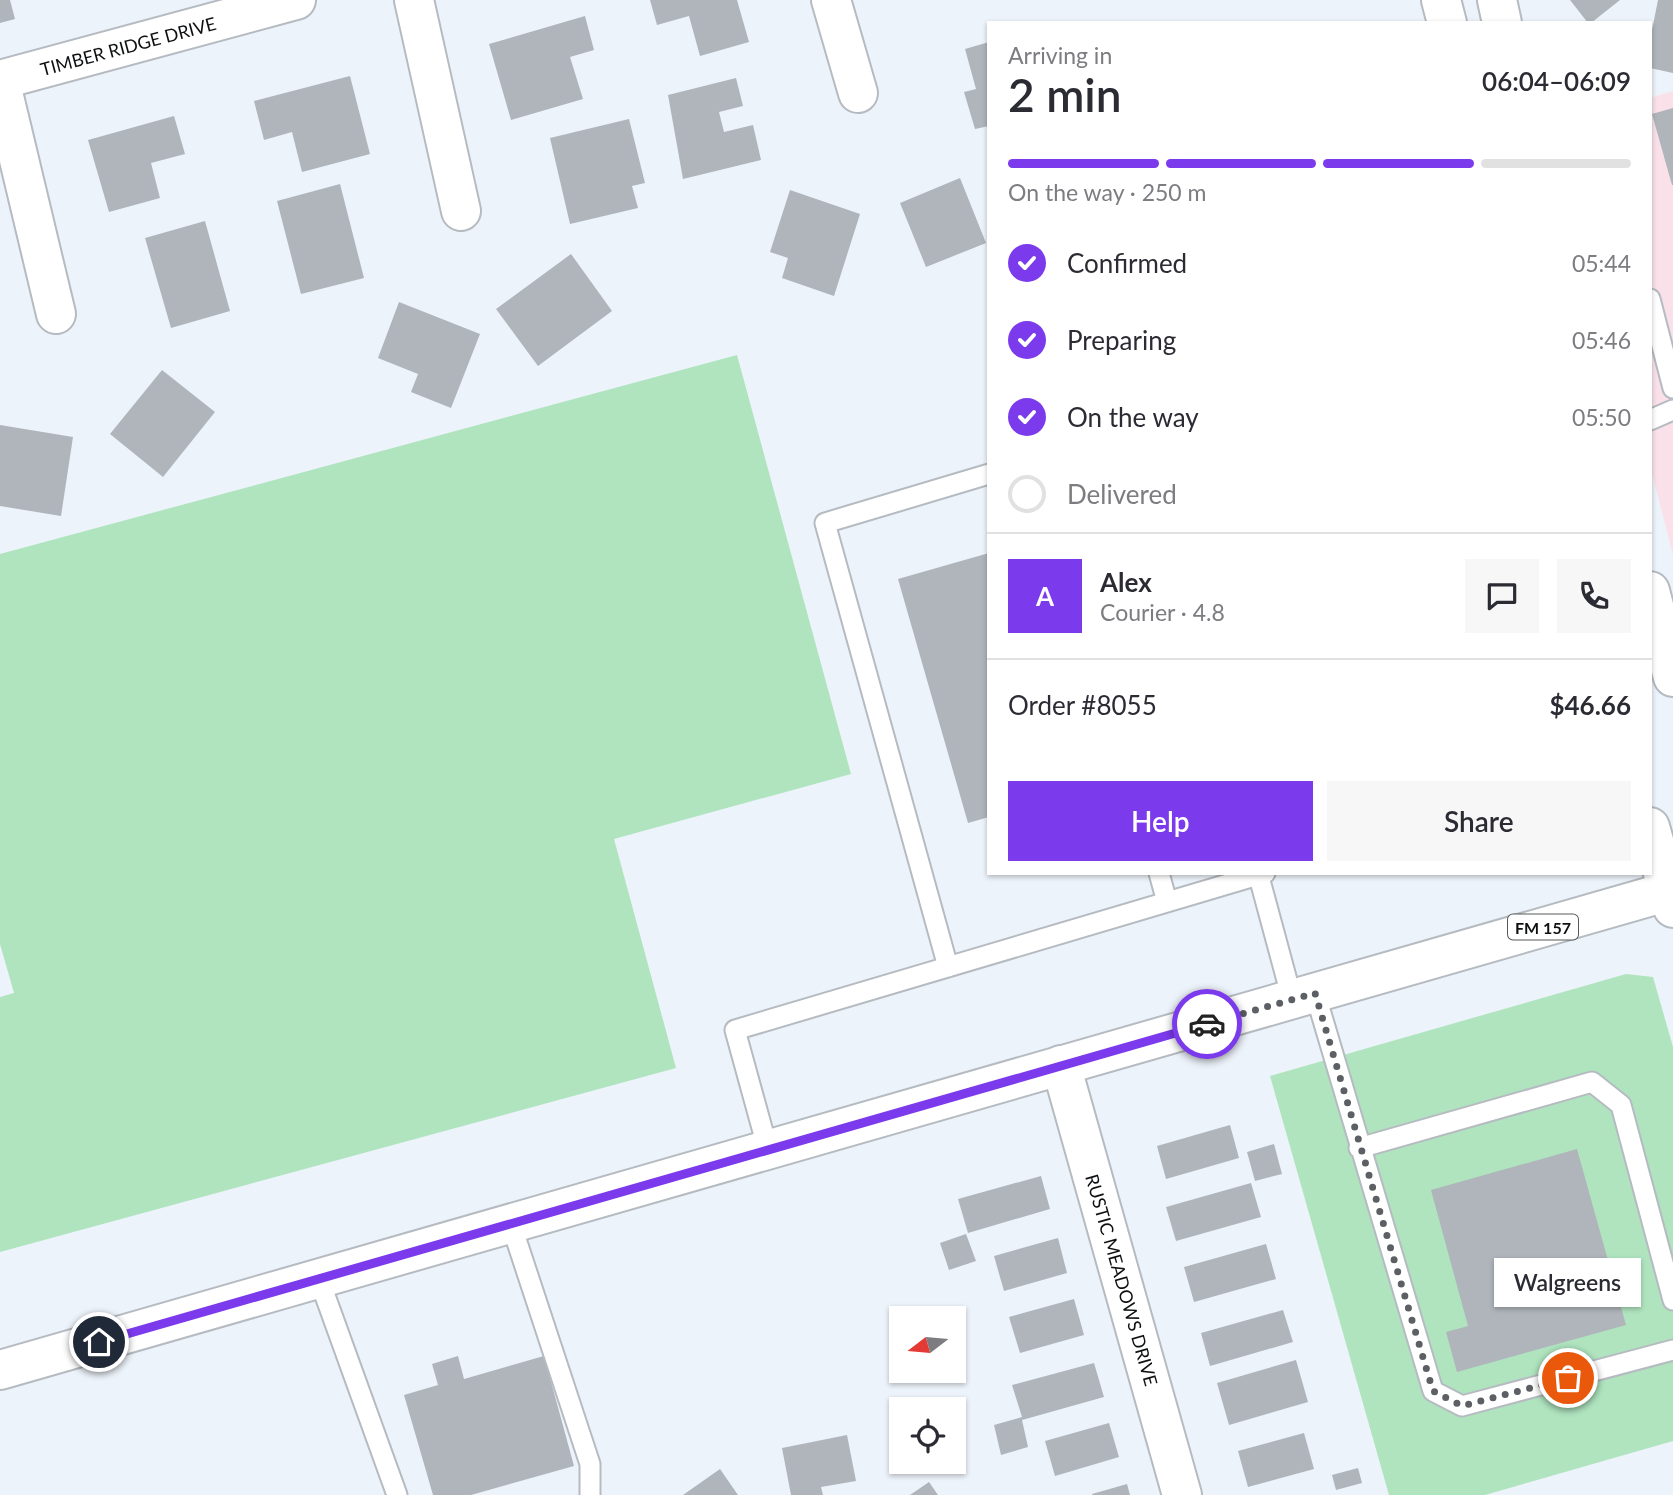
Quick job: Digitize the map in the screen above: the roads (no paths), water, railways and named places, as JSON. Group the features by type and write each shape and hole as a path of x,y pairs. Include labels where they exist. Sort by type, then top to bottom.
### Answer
{"main road":[{"name":"TIMBER RIDGE DRIVE","path":"0,80 296,0"},
{"path":"414,0 461,211"},
{"path":"831,0 858,93"},
{"path":"1441,0 1446,21"},
{"path":"1497,0 1502,21"},
{"path":"0,80 56,314"},
{"path":"1660,610 1673,677"},
{"path":"1652,834 1671,896"},
{"name":"FM 157","path":"0,1370 1304,996 1671,896"},
{"name":"RUSTIC MEADOWS DRIVE","path":"1061,1066 1182,1495"}],"lane":[{"path":"1653,323 1673,388"},
{"path":"1652,419 1673,410"},
{"path":"948,967 825,523 987,475"},
{"path":"1160,875 1167,902"},
{"path":"768,1150 736,1030 1258,875"},
{"path":"1261,875 1359,1148 1433,1391 1462,1406 1673,1350"},
{"path":"1359,1148 1592,1082 1621,1105 1673,1300"},
{"path":"511,1224 590,1464 590,1495"},
{"path":"318,1279 397,1495"}],"place":[{"name":"Walgreens","path":"1568,1378"}]}
